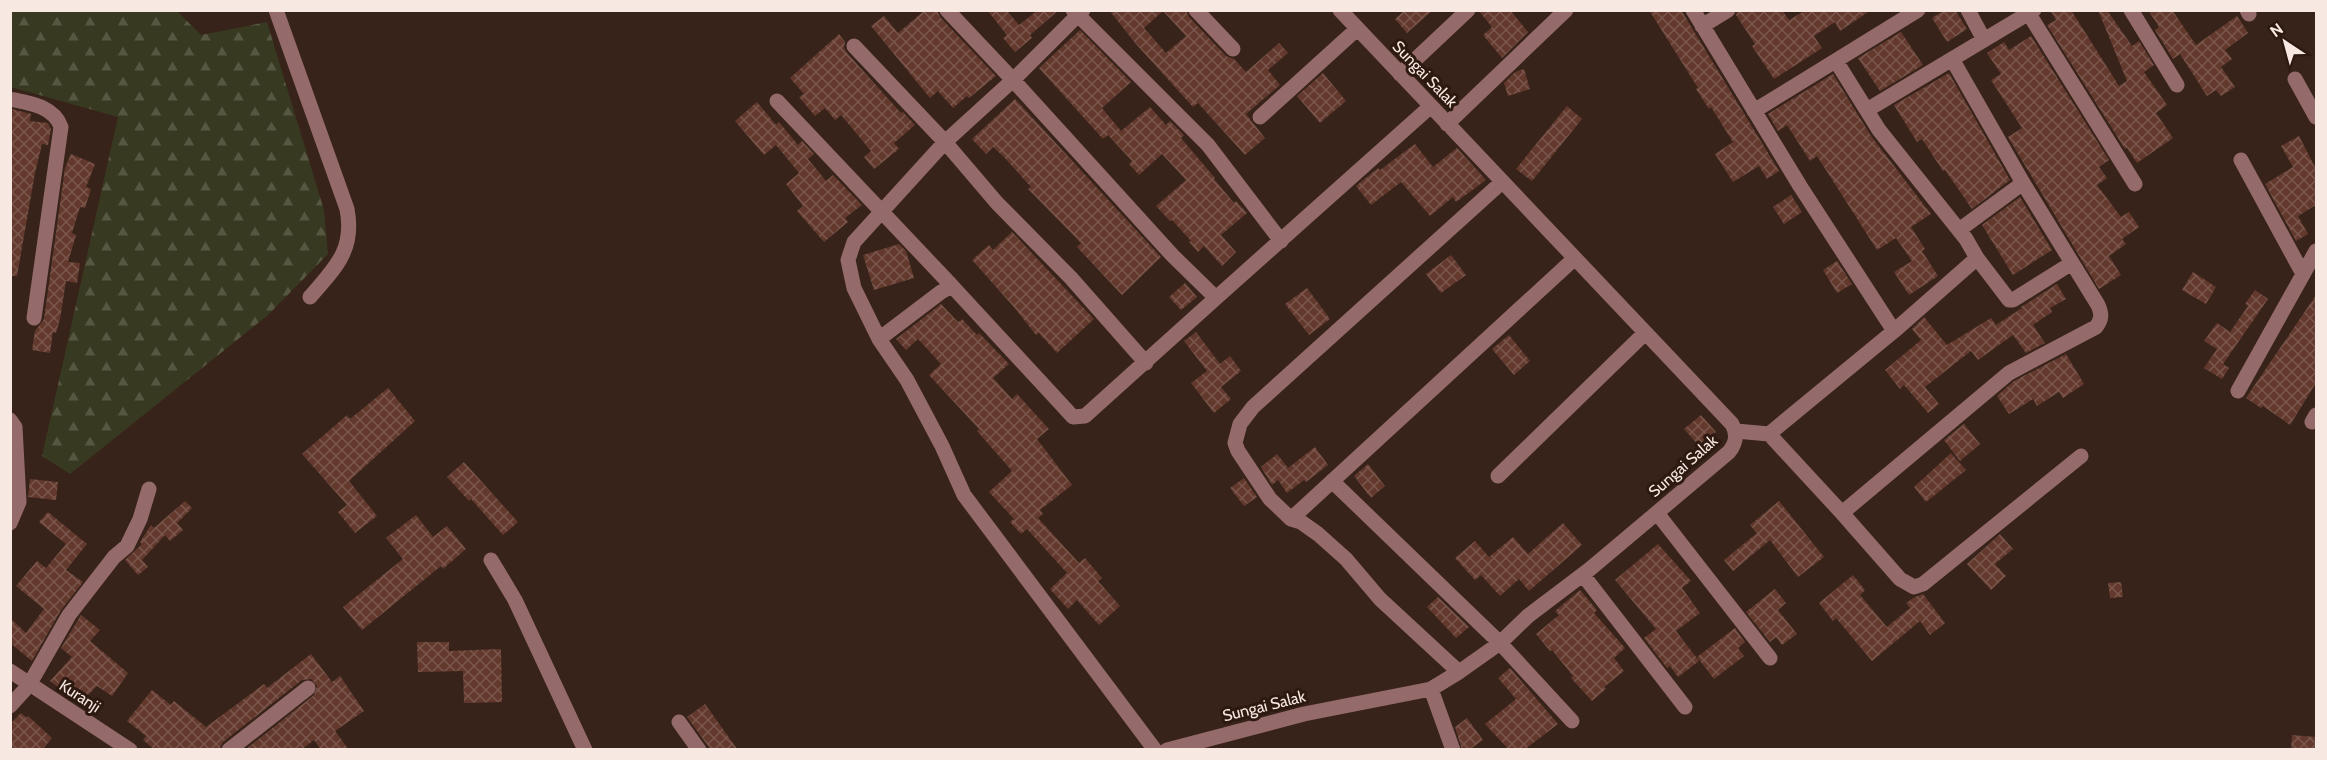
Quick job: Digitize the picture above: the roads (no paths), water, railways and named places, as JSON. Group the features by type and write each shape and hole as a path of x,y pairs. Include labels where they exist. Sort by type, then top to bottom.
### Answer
{"street":[{"path":"276,10 347,209 349,223 343,255 310,297"},
{"path":"946,10 1173,256 1216,298"},
{"path":"1196,10 1233,49"},
{"name":"Sungai Salak","path":"1167,750 1304,714 1431,689 1500,643 1528,616 1657,513 1736,444 1736,431 1732,424 1340,10"},
{"path":"1400,74 1468,10"},
{"path":"1447,124 1566,10"},
{"path":"1693,10 1754,111 1894,331"},
{"path":"1702,26 1728,10"},
{"path":"1754,111 1918,10"},
{"path":"1968,10 1984,40"},
{"path":"2132,10 2177,85"},
{"path":"1155,750 964,495 942,446 908,381 879,339 854,288 848,260 854,242 945,142 1013,80 1078,12 1208,145 1281,241"},
{"path":"1867,110 2031,12 2134,184"},
{"path":"1260,117 1357,29"},
{"path":"854,46 945,142 997,203 1071,279 1146,363"},
{"path":"1842,513 2009,373 2096,327 2101,318 2100,309 2023,183 1952,59"},
{"path":"1836,61 1879,130 1959,230 2009,300 2013,300 2072,263"},
{"path":"2295,79 2316,117"},
{"path":"10,99 41,106 58,120 61,127 34,318"},
{"path":"777,101 883,211 1073,417 1085,416 1431,106"},
{"path":"2241,160 2303,274"},
{"path":"1459,672 1380,599 1346,559 1318,534 1301,522 1292,519 1270,499 1238,451 1236,438 1240,423 1253,407 1502,182"},
{"path":"1959,230 2023,183"},
{"path":"2238,391 2316,251"},
{"path":"1292,519 1575,258"},
{"path":"1769,434 1894,331 1977,258"},
{"path":"879,339 952,286"},
{"path":"1498,476 1645,333"},
{"path":"10,420 15,427 19,502 10,524"},
{"path":"1736,431 1769,434 1900,579 1914,587 1923,584 2081,456"},
{"path":"1332,481 1500,643 1572,720"},
{"path":"10,706 29,685 69,615 114,557 127,546 140,519 149,489"},
{"path":"1657,513 1770,658"},
{"path":"491,560 515,600 585,750"},
{"path":"1583,574 1685,707"},
{"name":"Kuranji","path":"10,670 29,685 130,750"},
{"path":"230,750 308,688"},
{"path":"1431,689 1453,750"},
{"path":"679,722 699,750"}]}
